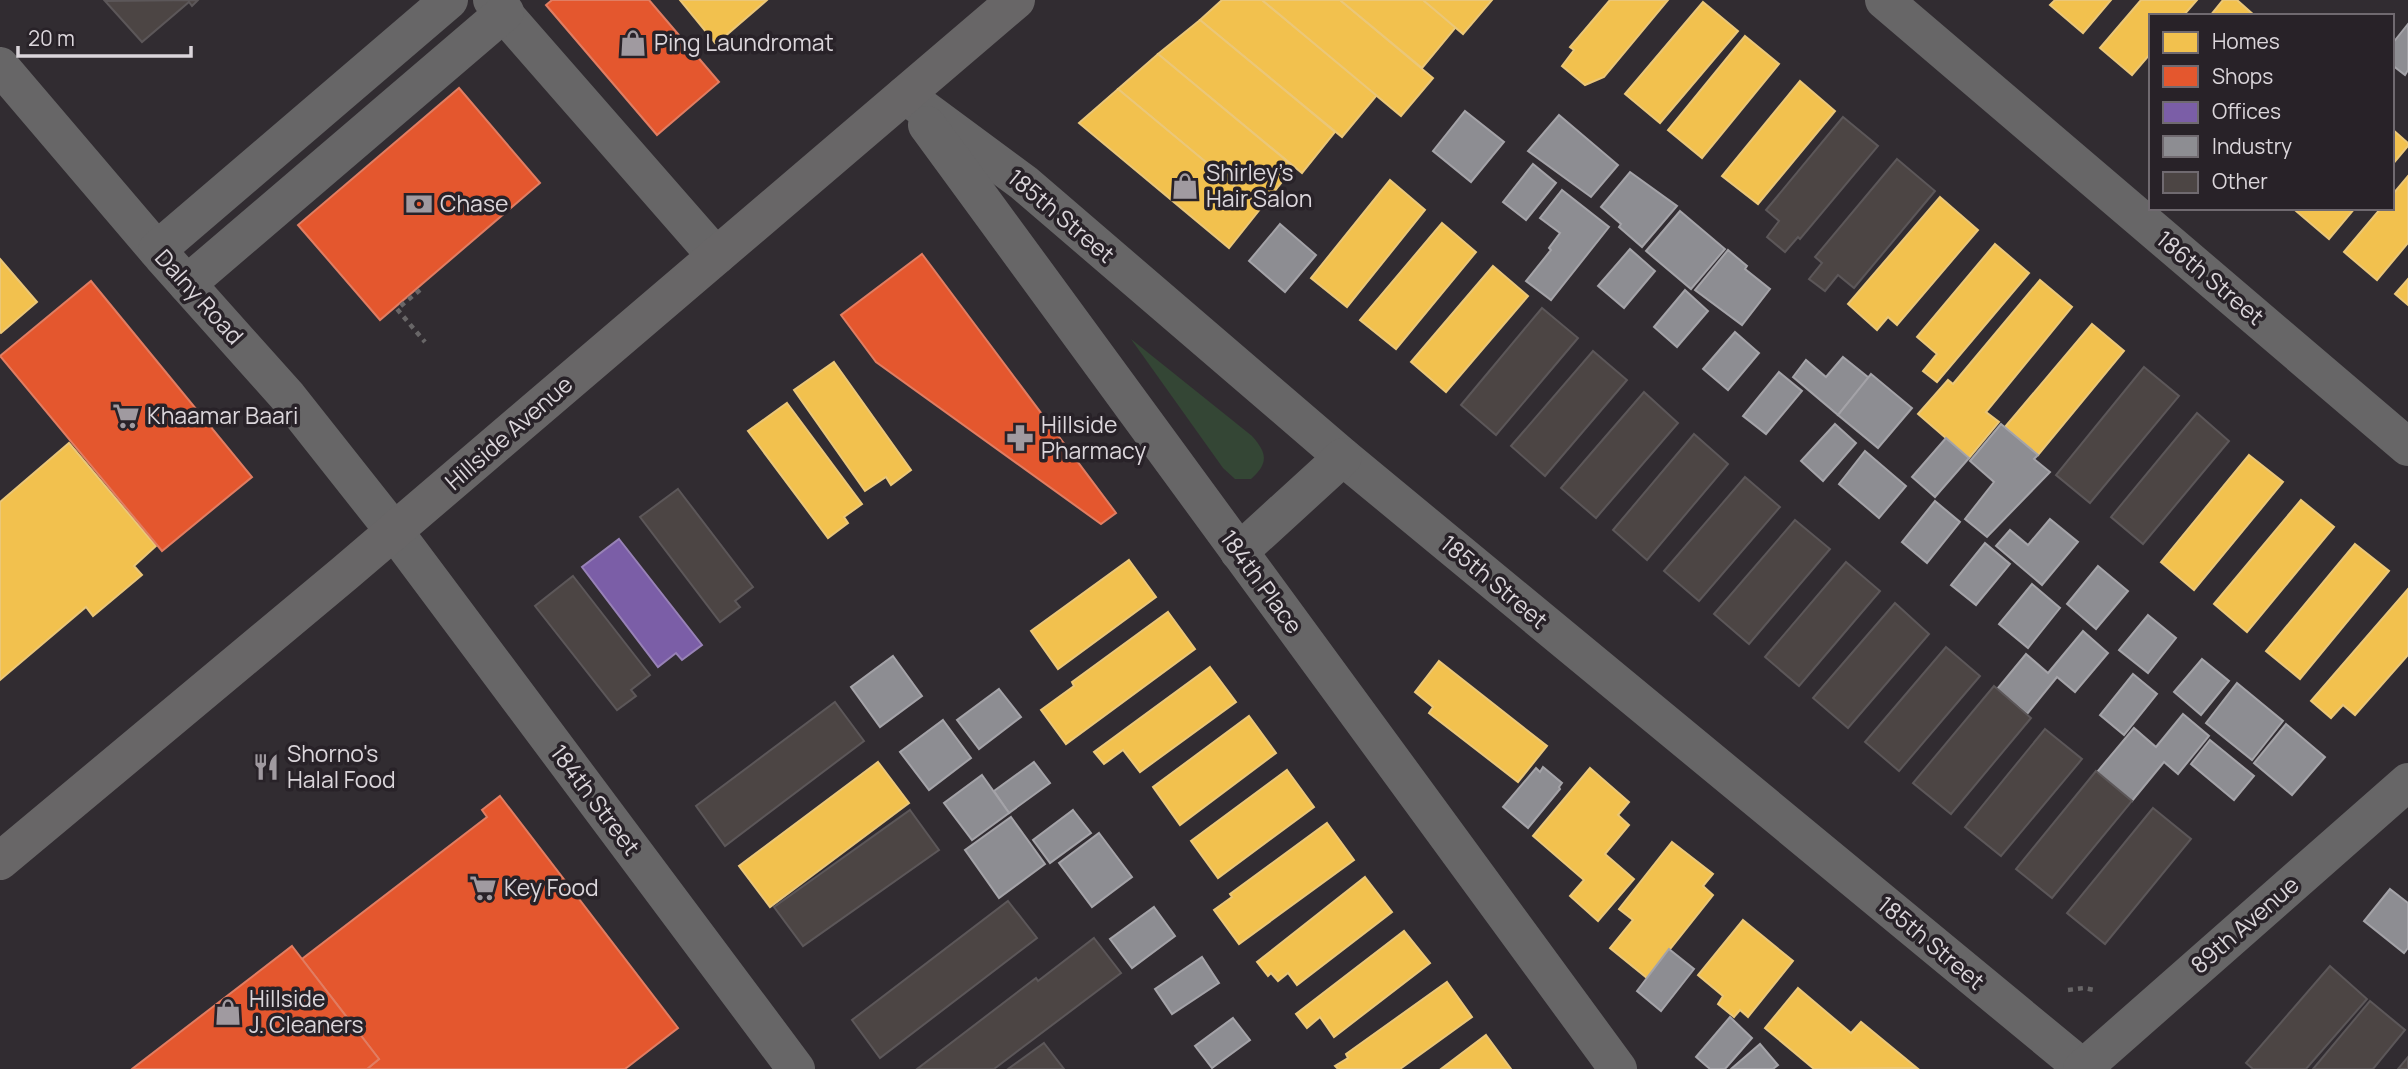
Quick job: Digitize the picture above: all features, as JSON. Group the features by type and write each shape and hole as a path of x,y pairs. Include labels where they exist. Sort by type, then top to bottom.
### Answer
{"main road":[{"name":"Hillside Avenue","path":"0,861 394,531 1016,0"}],"street":[{"path":"157,250 449,0"},
{"name":"186th Street","path":"1884,0 2408,447"},
{"path":"187,284 498,6 716,256"},
{"name":"Dalny Road","path":"0,66 157,250 288,397 394,531"},
{"name":"185th Street","path":"905,95 1024,184 1343,457 2083,1069"},
{"name":"184th Place","path":"905,95 1618,1069"},
{"path":"1240,552 1343,457"},
{"name":"184th Street","path":"394,531 796,1069"},
{"name":"89th Avenue","path":"2083,1069 2408,782"}],"path":[{"path":"420,290 397,309 425,342"},
{"path":"2061,991 2084,988 2102,992"}],"green space":[{"path":"1131,339 1252,436 1261,448 1264,458 1261,468 1251,479 1235,479 1223,468"}],"building: Homes":[{"path":"680,0 767,0 716,44"},
{"path":"1222,0 1262,0 1377,95 1342,137 1200,20"},
{"path":"1262,0 1340,0 1433,78 1401,116"},
{"path":"1340,0 1423,0 1456,27 1422,68"},
{"path":"1423,0 1492,0 1463,34"},
{"path":"1610,0 1668,0 1604,77 1585,85 1562,66 1574,50 1570,47"},
{"path":"2055,0 2111,0 2083,33 2050,5"},
{"path":"2141,0 2197,0 2185,14 2149,14 2149,55 2132,75 2100,48"},
{"path":"2223,0 2237,0 2253,14 2212,14"},
{"path":"1703,2 1738,31 1660,123 1625,94"},
{"path":"1200,20 1335,132 1302,173 1158,54"},
{"path":"1745,36 1779,64 1702,158 1668,130"},
{"path":"1158,54 1294,167 1261,208 1118,89"},
{"path":"1800,81 1835,111 1758,204 1722,176"},
{"path":"1118,89 1261,208 1229,248 1079,123"},
{"path":"2394,131 2408,146 2394,163"},
{"path":"2408,176 2408,243 2377,280 2344,252 2379,210 2394,210 2394,193"},
{"path":"1390,180 1425,210 1347,307 1311,278"},
{"path":"1940,197 1978,230 1897,325 1888,317 1877,330 1848,304"},
{"path":"2297,210 2353,210 2329,239"},
{"path":"1442,223 1476,252 1396,349 1360,320"},
{"path":"1995,244 2029,273 1937,382 1923,371 1937,354 1917,337"},
{"path":"0,259 37,302 1,333 0,332"},
{"path":"1493,266 1528,296 1446,392 1411,362"},
{"path":"2408,279 2408,305 2395,294"},
{"path":"2040,280 2072,307 1986,412 1999,422 1969,458 1918,414 1948,380 1953,384"},
{"path":"2092,324 2124,351 2038,455 2005,427"},
{"path":"834,362 911,470 891,485 886,477 865,491 794,390"},
{"path":"787,403 862,504 844,517 848,523 828,538 748,431"},
{"path":"69,443 156,546 134,566 142,575 93,616 86,607 0,680 0,502"},
{"path":"2249,455 2283,482 2194,590 2161,562"},
{"path":"2301,500 2334,527 2247,632 2214,604"},
{"path":"2355,544 2389,571 2300,679 2266,651"},
{"path":"1129,560 1156,597 1058,669 1031,631"},
{"path":"2408,589 2408,655 2355,715 2343,705 2331,718 2311,701"},
{"path":"1168,612 1195,649 1066,744 1041,710 1074,686 1072,682"},
{"path":"1439,661 1547,746 1518,782 1429,713 1433,707 1415,692"},
{"path":"1210,667 1236,702 1140,772 1123,750 1104,764 1094,752"},
{"path":"1249,716 1276,753 1180,825 1153,787"},
{"path":"878,762 909,803 770,907 739,866"},
{"path":"1590,768 1629,802 1618,815 1629,825 1605,854 1634,879 1598,921 1570,896 1584,880 1533,836"},
{"path":"1287,770 1314,807 1218,878 1191,841"},
{"path":"1327,823 1354,860 1239,944 1214,910 1232,897 1230,894"},
{"path":"1672,842 1713,874 1703,886 1713,895 1647,978 1610,948 1633,920 1619,909"},
{"path":"1365,877 1392,912 1297,985 1288,973 1278,981 1271,973 1268,976 1257,962"},
{"path":"1743,920 1793,961 1748,1017 1740,1010 1734,1017 1718,1004 1723,996 1698,975"},
{"path":"1404,931 1430,963 1334,1037 1320,1017 1307,1028 1296,1014"},
{"path":"1447,982 1472,1017 1400,1069 1338,1069 1335,1066 1348,1058 1346,1054"},
{"path":"1798,988 1851,1033 1861,1022 1917,1068 1814,1069 1765,1028"},
{"path":"1486,1035 1511,1069 1441,1069"}],"building: Shops":[{"name":"Ping Laundromat","path":"552,0 649,0 719,82 657,135 546,5"},
{"name":"Chase","path":"459,88 540,183 380,320 298,225"},
{"name":"Hillside Pharmacy","path":"922,254 1116,513 1101,524 876,362 841,315"},
{"name":"Khaamar Baari","path":"91,281 252,477 162,551 0,356"},
{"name":"Key Food","path":"500,796 678,1028 625,1069 367,1069 379,1059 302,959 487,817 482,810"},
{"path":"292,946 379,1059 367,1069 132,1069"}],"building: Offices":[{"path":"619,539 702,645 682,660 676,653 658,667 582,567"}],"building: Industry":[{"path":"2408,24 2408,70 2405,75 2394,67 2394,42"},
{"path":"1465,111 1504,142 1471,182 1433,151"},
{"path":"1559,115 1618,165 1591,197 1528,151"},
{"path":"1533,164 1556,183 1526,220 1503,202"},
{"path":"1630,172 1677,206 1642,247 1601,207"},
{"path":"1562,190 1609,227 1551,300 1526,281 1551,250 1549,248 1560,233 1540,218"},
{"path":"1680,211 1725,249 1691,289 1646,251"},
{"path":"1280,224 1316,255 1285,292 1249,261"},
{"path":"1630,249 1655,271 1624,308 1598,286"},
{"path":"1728,250 1747,266 1745,269 1770,289 1742,325 1695,290"},
{"path":"1685,290 1708,311 1677,347 1654,327"},
{"path":"1735,332 1759,353 1728,390 1703,369"},
{"path":"1843,357 1869,378 1838,415 1793,377 1806,360 1826,377"},
{"path":"1779,372 1802,391 1766,434 1743,416"},
{"path":"1871,374 1912,408 1878,448 1838,415"},
{"path":"1835,424 1856,443 1823,481 1801,461"},
{"path":"2001,424 2038,455 2034,459 2050,472 1987,537 1965,519 1994,482 1970,461"},
{"path":"1946,438 1969,458 1935,497 1912,477"},
{"path":"1865,451 1906,486 1879,518 1839,484"},
{"path":"1935,501 1960,522 1927,563 1902,542"},
{"path":"2050,519 2078,542 2042,585 1996,546 2010,530 2028,545"},
{"path":"1985,543 2010,564 1976,605 1951,585"},
{"path":"2098,566 2128,591 2096,629 2067,604"},
{"path":"2032,584 2060,608 2028,648 1999,624"},
{"path":"2148,615 2176,638 2148,673 2119,650"},
{"path":"2083,631 2108,653 2075,692 2057,677 2027,714 1997,689 2026,654 2048,673"},
{"path":"893,656 922,696 880,727 851,687"},
{"path":"2202,659 2229,681 2201,715 2174,692"},
{"path":"2133,674 2157,694 2124,735 2100,715"},
{"path":"2237,683 2283,721 2252,760 2206,723"},
{"path":"999,689 1021,717 979,749 957,720"},
{"path":"2183,714 2209,736 2178,774 2164,762 2132,801 2097,772 2134,728 2156,747"},
{"path":"943,720 971,758 929,790 900,752"},
{"path":"2286,724 2325,757 2292,795 2254,763"},
{"path":"2210,740 2254,776 2234,800 2191,764"},
{"path":"1034,762 1050,783 1009,813 994,791"},
{"path":"1543,767 1562,783 1528,828 1503,807 1536,768 1540,772"},
{"path":"982,775 1009,813 972,840 944,803"},
{"path":"1073,810 1091,833 1050,863 1033,840"},
{"path":"1011,817 1045,864 999,898 965,850"},
{"path":"1099,833 1132,877 1092,907 1059,863"},
{"path":"2390,889 2408,903 2408,948 2404,953 2364,921"},
{"path":"1154,907 1175,936 1132,968 1110,939"},
{"path":"1669,949 1694,969 1661,1011 1637,991"},
{"path":"1202,957 1219,983 1172,1014 1155,989"},
{"path":"1730,1017 1752,1038 1725,1069 1710,1069 1696,1057"},
{"path":"1233,1018 1250,1040 1212,1068 1195,1046"},
{"path":"1760,1044 1778,1065 1773,1069 1731,1069"}],"building: Other":[{"path":"198,0 192,6 189,2 142,42 105,1"},
{"path":"1843,117 1878,146 1800,239 1798,237 1785,252 1767,237 1779,221 1766,210"},
{"path":"1897,159 1935,191 1854,288 1838,275 1825,291 1809,279 1822,263 1815,257"},
{"path":"1542,308 1578,338 1496,435 1461,405"},
{"path":"1593,351 1627,380 1545,476 1511,446"},
{"path":"2144,367 2179,396 2090,503 2056,475"},
{"path":"1644,392 1678,423 1596,518 1561,488"},
{"path":"2197,413 2229,441 2143,544 2111,517"},
{"path":"1694,434 1728,464 1647,560 1613,530"},
{"path":"1745,477 1780,507 1699,601 1664,571"},
{"path":"678,489 753,587 735,601 740,607 720,622 640,517"},
{"path":"1795,520 1830,549 1749,644 1714,614"},
{"path":"1846,562 1880,591 1799,686 1765,657"},
{"path":"573,576 650,675 631,690 636,696 617,710 535,606"},
{"path":"1895,603 1929,634 1848,728 1813,698"},
{"path":"1946,647 1980,676 1899,771 1865,742"},
{"path":"1994,686 2031,718 1951,814 1913,783"},
{"path":"835,702 864,741 725,846 696,806"},
{"path":"2045,729 2082,759 2001,856 1965,827"},
{"path":"2096,771 2132,801 2052,898 2016,869"},
{"path":"2153,808 2191,839 2105,944 2067,913"},
{"path":"910,810 939,850 803,946 774,907"},
{"path":"1008,901 1037,938 880,1058 852,1020"},
{"path":"1094,938 1121,973 994,1069 917,1069 1036,978 1038,981"},
{"path":"2330,966 2367,999 2306,1069 2253,1069 2246,1063"},
{"path":"2370,1001 2405,1030 2373,1069 2313,1069"},
{"path":"1044,1043 1064,1069 1008,1069"},
{"path":"2408,1057 2408,1069 2398,1069"}],"place":[{"name":"Ping Laundromat","path":"633,43"},
{"name":"Shirley’s Hair Salon","path":"1185,186"},
{"name":"Chase","path":"419,204"},
{"name":"Khaamar Baari","path":"126,416"},
{"name":"Hillside Pharmacy","path":"1020,438"},
{"name":"Shorno's Halal Food","path":"266,767"},
{"name":"Key Food","path":"483,888"},
{"name":"Hillside J. Cleaners","path":"228,1012"}]}
